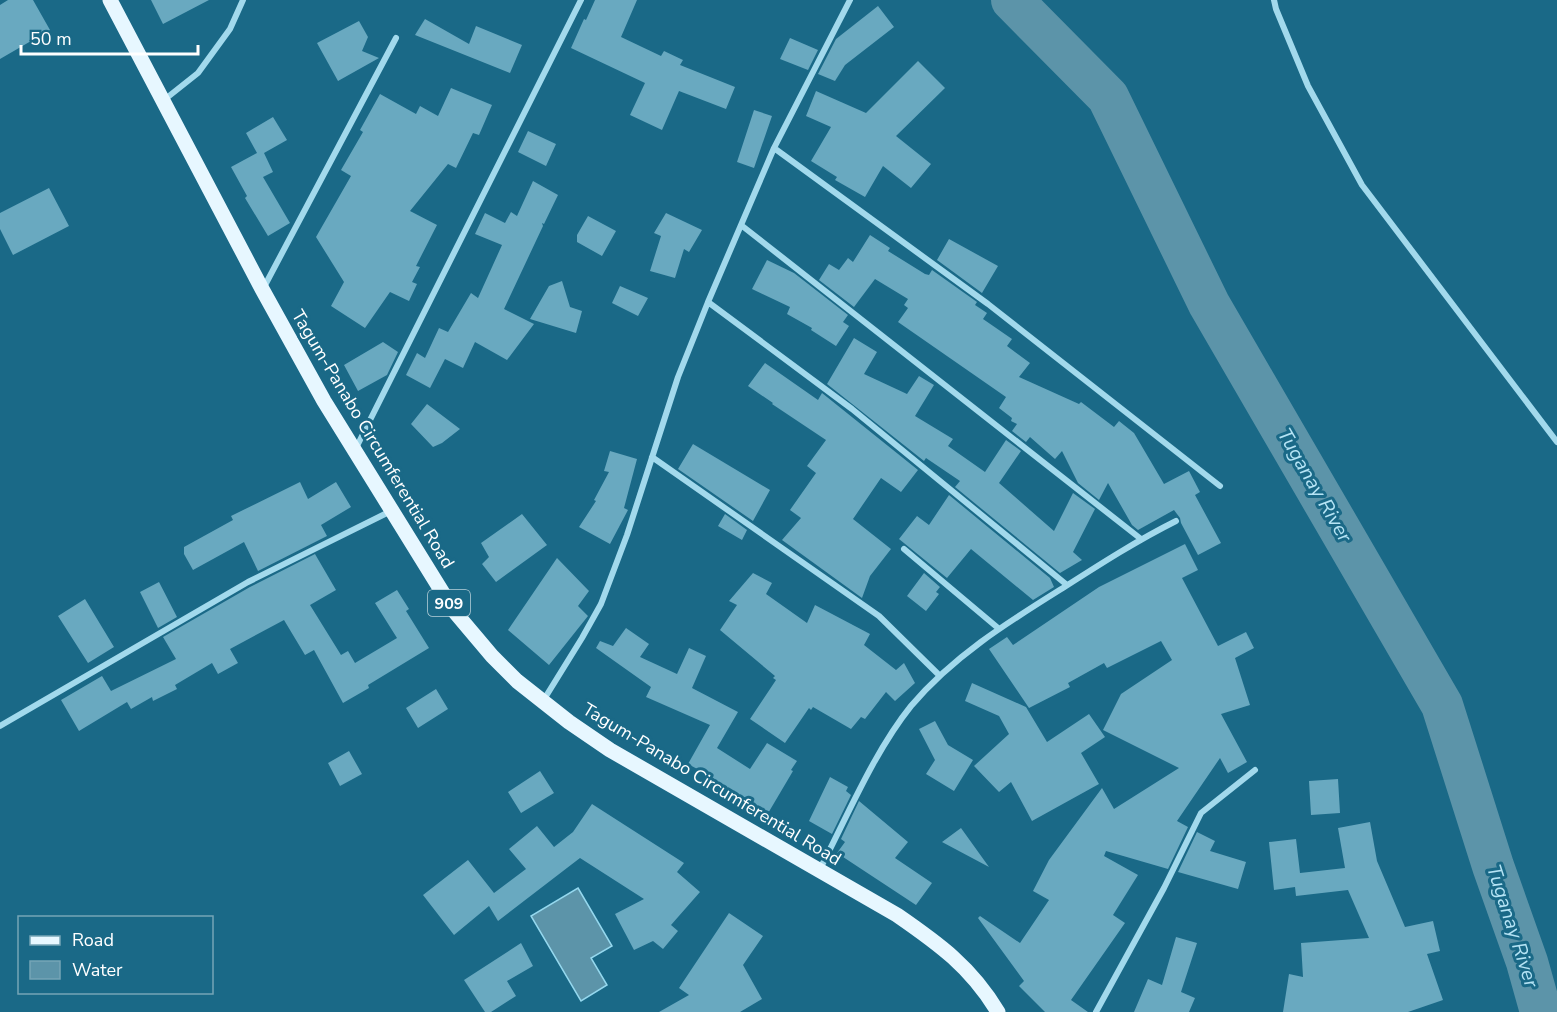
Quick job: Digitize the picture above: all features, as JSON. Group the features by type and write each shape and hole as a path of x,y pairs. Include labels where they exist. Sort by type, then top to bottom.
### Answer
{"main road":[{"name":"Tagum-Panabo Circumferential Road","path":"110,0 262,289 324,401 454,611 492,656 517,681 610,750 897,915 933,940 964,965 998,1012"}],"street":[{"path":"163,101 198,73 230,28 243,0"},
{"path":"355,451 581,0"},
{"path":"543,701 601,604 627,535 678,376 708,302 774,148 849,0"},
{"path":"1274,0 1308,86 1362,185 1557,442"},
{"path":"262,289 396,39"},
{"path":"774,148 988,304 1220,486"},
{"path":"741,225 1141,539"},
{"path":"708,302 852,409 1067,585"},
{"path":"652,457 879,616 939,675"},
{"path":"0,726 248,582 392,510"},
{"path":"819,871 893,731 910,707 939,675 998,628 1141,539 1176,521"},
{"path":"904,549 998,628"},
{"path":"1095,1012 1164,888 1201,813 1255,770"}],"water":[{"path":"578,888 612,946 591,958 607,985 581,1001 531,916"}],"building":[{"path":"8,0 33,0 50,30 0,59 0,5"},
{"path":"151,0 209,0 163,24"},
{"path":"595,0 637,0 621,37 661,56 664,51 683,60 680,65 735,87 726,109 679,91 662,130 630,115 645,83 571,48"},
{"path":"878,6 894,27 845,65 835,81 818,74 836,39"},
{"path":"425,19 469,44 476,26 522,45 510,73 415,35"},
{"path":"359,21 368,37 362,51 379,58 338,81 317,43"},
{"path":"790,38 818,50 808,70 780,59"},
{"path":"918,61 945,88 896,136 931,164 911,188 883,166 865,197 835,180 837,177 811,161 831,127 806,116 816,91 866,113"},
{"path":"451,88 492,105 479,135 473,133 456,168 448,164 410,211 437,225 416,266 420,267 412,282 417,284 409,301 390,292 365,328 331,306 344,282 316,237 351,176 341,170 363,132 360,130 380,94 416,114 420,106 438,116"},
{"path":"754,110 772,116 754,168 737,162"},
{"path":"273,117 287,140 264,153 273,172 263,177 290,223 268,236 245,198 247,196 231,167 257,153 246,133"},
{"path":"528,131 556,144 546,166 518,152"},
{"path":"533,181 558,195 544,224 542,223 543,226 504,309 534,324 507,360 475,342 463,368 445,359 430,388 406,375 417,353 425,358 439,328 448,332 471,293 478,298 502,245 475,234 485,213 505,223 511,212 517,216"},
{"path":"49,188 69,226 13,255 0,229 0,213"},
{"path":"666,213 702,230 689,252 684,249 675,278 650,271 661,236 654,233"},
{"path":"588,216 616,231 602,256 577,242 577,235"},
{"path":"870,235 890,248 888,251 925,274 929,275 932,270 977,302 975,305 987,313 983,319 1012,339 1007,346 1030,363 1019,377 1079,404 1081,402 1114,427 1119,421 1134,433 1164,484 1189,471 1200,492 1195,495 1221,543 1198,555 1174,510 1138,530 1132,525 1108,483 1099,500 1078,483 1062,451 1055,459 1030,437 1026,442 1012,431 1017,424 999,408 1006,397 898,322 908,308 904,305 908,299 875,279 854,307 819,280 829,264 839,270 848,258 853,262"},
{"path":"949,239 998,266 982,293 937,260"},
{"path":"767,260 794,273 848,315 843,322 849,326 836,346 811,330 812,328 787,314 790,307 752,289"},
{"path":"562,281 570,307 582,311 576,333 530,319 549,286"},
{"path":"620,286 648,298 638,316 612,303"},
{"path":"854,338 877,352 864,374 907,394 919,376 934,385 915,416 953,439 948,446 985,472 1006,440 1021,451 999,483 1054,531 1073,493 1095,509 1073,552 1082,560 1060,573 955,487 960,481 926,458 924,461 827,384"},
{"path":"383,342 398,352 387,375 358,391 344,365"},
{"path":"765,363 818,400 822,393 918,470 901,492 881,478 853,519 891,549 870,576 862,598 782,540 801,518 790,510 816,473 807,466 826,440 748,386"},
{"path":"427,404 460,429 433,447 411,424"},
{"path":"693,444 770,490 753,521 678,469"},
{"path":"610,451 637,459 624,508 628,510 610,544 579,527 596,501 594,500 609,472 604,471"},
{"path":"300,482 308,499 336,482 351,507 321,525 327,536 258,571 244,542 193,570 184,554 184,547 233,520 231,516"},
{"path":"949,495 1050,578 1054,587 1033,600 971,549 947,578 899,539 917,516 929,525"},
{"path":"522,514 547,545 496,582 482,564 489,557 481,543"},
{"path":"725,514 747,530 742,540 718,526"},
{"path":"1185,544 1198,570 1182,578 1218,646 1246,632 1254,648 1235,658 1250,705 1221,714 1247,762 1228,773 1220,758 1177,821 1188,827 1168,869 1106,851 1104,856 1138,875 1113,915 1125,923 1071,1000 1088,1012 1045,1012 1019,986 1024,981 978,918 980,916 1020,943 1049,900 1033,891 1049,860 1102,788 1114,809 1179,768 1103,730 1121,694 1172,660 1161,641 1107,668 1104,663 1068,683 1070,687 1029,708 989,649 1007,637 1013,645 1099,587"},
{"path":"315,554 336,590 310,605 341,655 348,651 355,663 397,638 375,603 397,590 409,609 406,611 429,648 343,703 314,650 305,655 284,620 230,649 238,663 218,674 212,663 175,685 177,689 153,701 152,697 131,709 127,702 79,731 61,700 102,676 111,691 176,659 163,637 250,587"},
{"path":"557,558 589,591 578,606 588,616 549,665 508,630"},
{"path":"753,573 772,583 766,594 807,623 815,605 870,634 864,645 896,670 904,663 915,683 895,701 886,692 865,719 861,717 851,729 813,707 811,710 809,708 785,743 750,719 776,680 773,678 775,676 720,630 737,605 729,601"},
{"path":"924,573 940,587 936,592 939,594 926,611 907,596"},
{"path":"159,582 177,617 158,628 140,592"},
{"path":"85,599 114,647 88,663 58,616"},
{"path":"626,628 649,644 640,657 677,674 689,648 706,656 692,688 738,712 717,748 750,769 767,743 797,761 767,815 710,780 712,777 688,764 710,725 646,697 651,687 596,648 600,641 613,646"},
{"path":"972,683 1026,707 1047,742 1089,714 1105,737 1081,753 1099,784 1032,821 1011,782 999,792 974,766 1009,734 999,716 965,701"},
{"path":"436,689 448,709 418,728 406,708"},
{"path":"935,721 948,745 973,760 954,791 926,774 935,760 919,729"},
{"path":"349,751 362,774 340,786 328,763"},
{"path":"540,771 554,793 521,813 508,792"},
{"path":"830,777 848,787 846,791 851,795 832,834 809,821"},
{"path":"1338,779 1340,813 1311,815 1309,781"},
{"path":"859,801 908,842 895,858 932,883 916,905 837,853 845,842 841,839"},
{"path":"592,804 684,863 677,872 700,892 671,925 678,931 663,949 653,941 634,950 615,914 644,899 580,858 498,921 489,906 454,935 423,895 468,860 494,893 526,869 509,849 537,826 554,847 573,832"},
{"path":"1370,822 1377,861 1405,927 1433,921 1440,951 1427,954 1443,1000 1408,1012 1283,1012 1289,974 1303,977 1301,943 1369,938 1348,890 1296,896 1295,887 1274,890 1269,842 1296,839 1300,873 1345,868 1338,828"},
{"path":"961,828 989,867 942,842"},
{"path":"1197,832 1215,841 1210,851 1246,862 1238,889 1178,872"},
{"path":"729,913 763,936 743,965 762,999 740,1012 659,1012 689,995 679,988"},
{"path":"1176,937 1197,943 1181,992 1195,998 1189,1012 1134,1012 1148,979 1162,985"},
{"path":"521,943 533,966 507,981 516,996 491,1012 485,1012 464,980"}],"waterway":[{"name":"Tuganay River","path":"1012,0 1108,97 1209,304 1442,705 1493,866 1527,962 1541,1012"}]}
